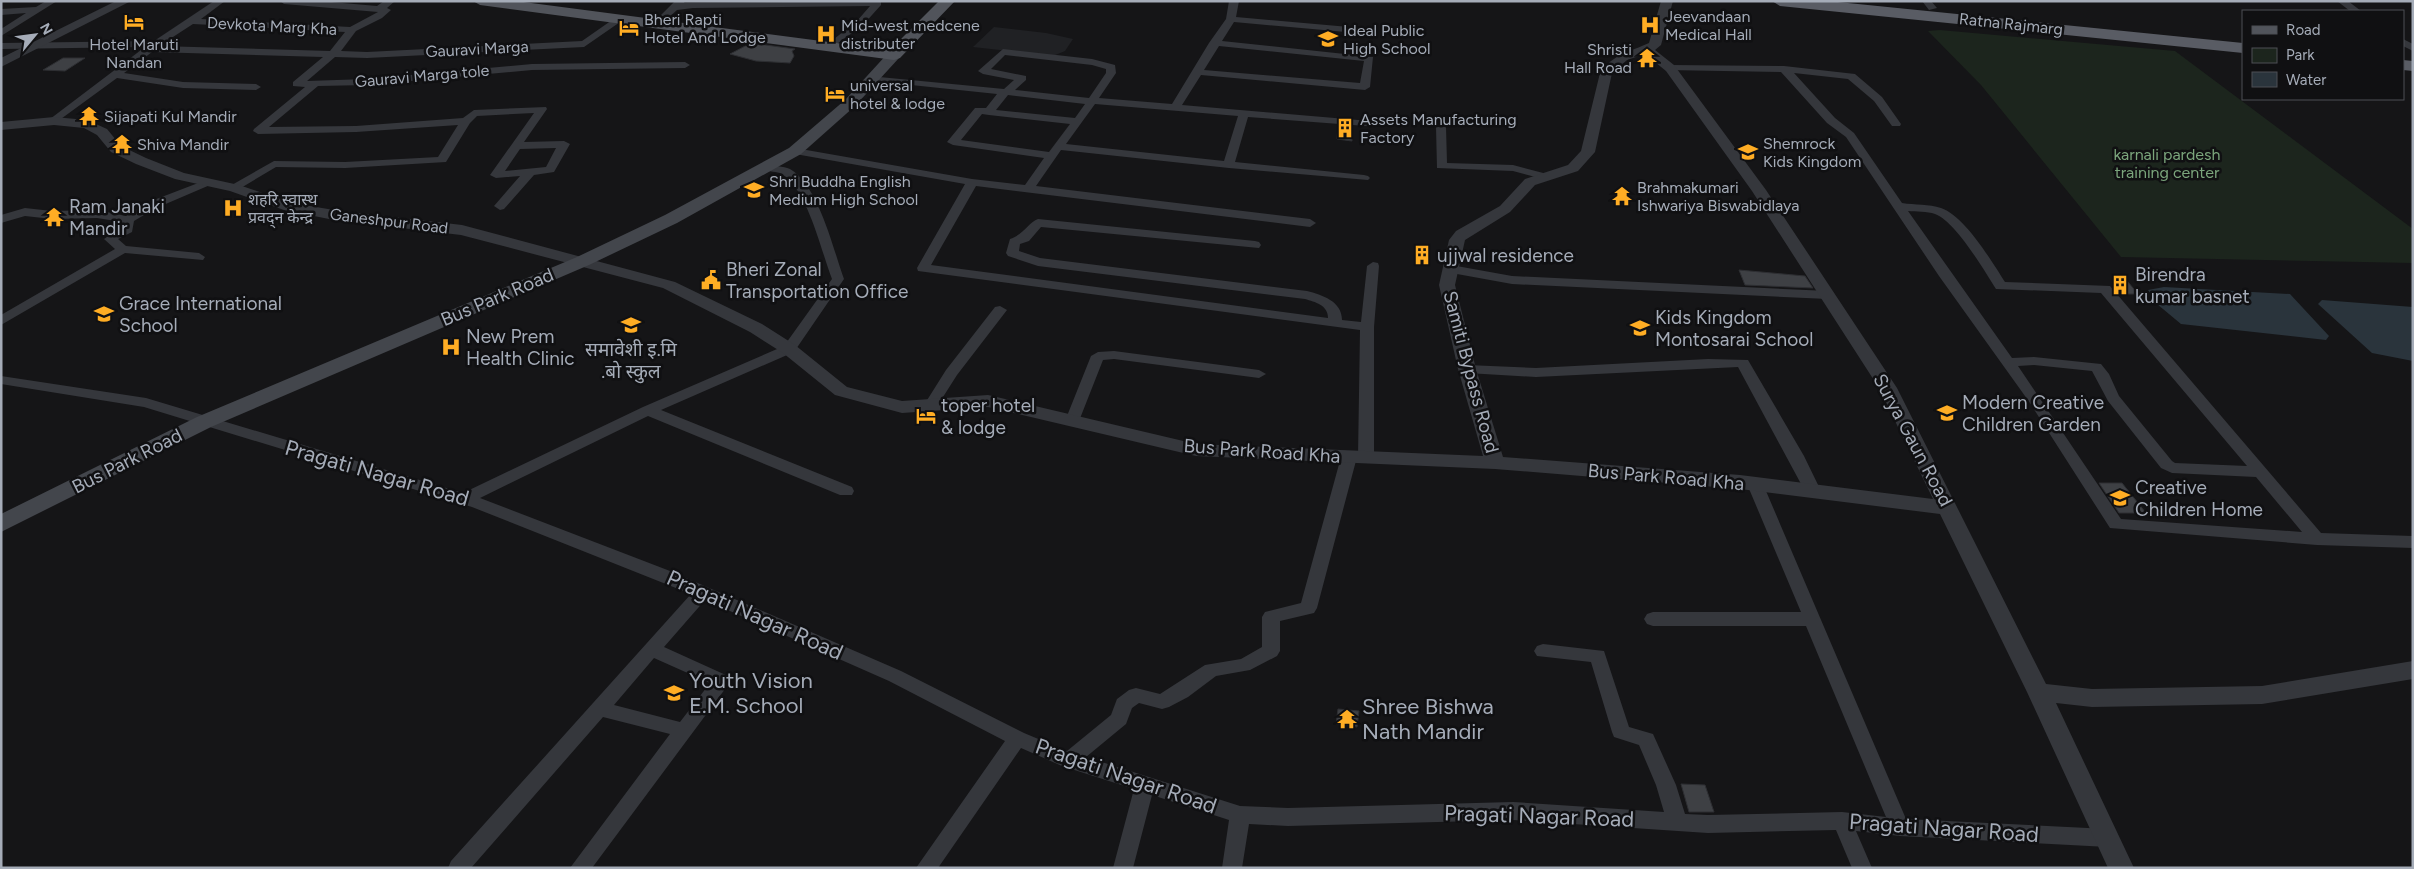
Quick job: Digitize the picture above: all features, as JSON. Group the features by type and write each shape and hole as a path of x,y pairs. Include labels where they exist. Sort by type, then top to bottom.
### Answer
{"highway":[{"name":"Ratna Rajmarg","path":"1780,1 2242,48"},
{"name":"Ratna Rajmarg","path":"1863,1 1929,5 2242,40"}],"main road":[{"path":"480,1 618,20 897,52"},
{"path":"533,1 837,41 897,52"},
{"name":"Bus Park Road","path":"1,524 204,422 584,261 671,219 767,168 795,151 850,103 948,1"}],"street":[{"path":"1,33 53,1"},
{"path":"1,64 125,1"},
{"path":"54,121 152,47 221,1"},
{"path":"284,1 379,9"},
{"name":"Gauravi Marga tole","path":"379,9 391,1"},
{"path":"1176,107 1214,43 1231,19 1234,1"},
{"path":"1646,49 1658,42 1667,1"},
{"path":"2341,1 2354,10"},
{"path":"663,18 678,4 822,5 876,3"},
{"path":"837,41 863,20 876,3"},
{"name":"Gauravi Marga tole","path":"379,9 386,10 380,17 364,22 352,30 345,41 298,84 367,82 532,67 685,65"},
{"path":"1,12 38,10"},
{"path":"1231,19 1346,30"},
{"name":"Gauravi Marga","path":"1,46 152,47 328,56 584,44 618,20"},
{"name":"Devkota Marg Kha","path":"192,22 352,30"},
{"path":"1196,72 1365,87 1370,53 1214,43"},
{"name":"Surya Gaun Road","path":"1646,49 1670,68 1759,190 1888,388 2039,692 2121,868"},
{"name":"Samiti Bypass Road","path":"1495,463 1467,369 1447,285 1457,240 1461,234 1505,209 1530,182 1543,176 1564,172 1582,161 1588,152 1606,73 1612,63 1619,58 1646,49"},
{"path":"989,112 994,102 1008,92 1022,78 983,71 1002,52 1092,62 1111,67 1111,72 1078,122 1028,189"},
{"path":"1670,68 1784,69 1851,76 1878,99 1896,124"},
{"path":"1784,69 1798,81 1826,117 1836,127 1850,135 1944,273 2036,400 2106,513 2116,524 2317,539 2413,542"},
{"path":"115,75 183,85 256,87"},
{"path":"873,78 1091,100 1366,123"},
{"path":"316,83 258,131 356,129 466,121"},
{"path":"234,188 274,164 345,165 442,160 466,121 474,113 542,109 515,146 496,175 550,170 564,144 515,146"},
{"path":"1078,122 980,110 953,142 1364,178"},
{"path":"1229,165 1244,113"},
{"name":"Ganeshpur Road","path":"1,126 54,121 87,124 102,132 116,149 180,176 234,188 289,207 334,215 462,230 584,261"},
{"path":"1441,127 1441,166 1513,168 1543,176"},
{"path":"795,151 972,182 1310,223"},
{"path":"465,499 648,410 789,349 838,280 815,219 811,200 796,180 786,172 767,168"},
{"path":"500,206 530,172"},
{"path":"972,182 923,268 1367,326"},
{"path":"4,216 25,212 52,215 70,213 128,220 150,206 206,183"},
{"path":"1900,206 1938,211 1947,217 1976,249 2001,286 2105,289 2317,539"},
{"path":"128,220 128,229 110,239 123,249 199,257"},
{"path":"1255,245 1038,223 1025,238 1014,242 1012,252 1038,262 1307,295 1325,301 1335,312 1334,322"},
{"path":"1,321 123,249"},
{"name":"Bus Park Road Kha","path":"584,261 669,285 756,328 789,349 842,391 902,407 988,401 1196,450 1495,463 1755,484 1949,508"},
{"path":"1070,760 1120,719 1124,704 1136,695 1162,702 1181,692 1212,670 1244,665 1271,652 1271,617 1308,608 1357,457 1373,266"},
{"path":"1451,268 1512,280 1828,295"},
{"path":"931,405 951,373 1000,310"},
{"path":"1072,420 1098,356 1114,356 1259,374"},
{"path":"2009,362 2034,361 2096,366 2106,377 2110,394 2118,405 2148,440 2164,464 2172,468 2260,472"},
{"path":"1467,369 1499,373 1557,372 1743,363 1796,456 1813,491"},
{"name":"Pragati Nagar Road","path":"1,380 146,403 465,499 654,571 895,676 1017,738 1070,760 1240,815 1288,818 1513,811 1708,824 1842,821 1900,827 2108,838"},
{"path":"648,410 846,491"},
{"path":"1755,484 1900,827"},
{"path":"458,868 702,592"},
{"path":"1653,619 1812,619"},
{"path":"580,868 683,730 722,682 651,649"},
{"path":"1544,651 1598,656 1621,732 1646,740 1666,785 1677,822"},
{"path":"2039,692 2092,698 2262,695 2413,670"},
{"path":"598,708 683,730"},
{"path":"926,868 1017,738"},
{"path":"1123,868 1145,784"},
{"path":"1232,868 1240,815"},
{"path":"1842,821 1862,868"}],"shaded area":[{"path":"994,27 1046,33 1073,39 1065,51 1053,56 973,47"}],"green space":[{"name":"karnali pardesh training center","path":"1940,30 2175,51 2413,229 2413,263 2121,257 1981,85 1928,31"}],"water":[{"path":"2164,287 2290,294 2329,336 2326,340 2181,324 2157,304 2148,290"},
{"path":"2322,300 2413,307 2413,361 2372,353 2318,304"}],"building":[{"path":"751,43 795,49 792,51 794,56 790,63 756,61 730,54"},
{"path":"63,58 85,58 65,71 43,70"},
{"name":"Assets Manufacturing Factory","path":"1338,126 1352,127 1352,141 1337,139"},
{"path":"1739,270 1805,276 1813,288 1745,285"},
{"name":"Birendra kumar basnet","path":"2112,282 2128,282 2138,294 2122,294"},
{"name":"Creative Children Home","path":"2099,483 2122,483 2146,513 2119,513"},
{"name":"Shree Bishwa Nath Mandir","path":"1338,709 1359,711 1357,727 1336,724"},
{"path":"1681,784 1705,785 1714,812 1689,812"}],"place":[{"name":"Hotel Maruti Nandan","path":"134,22"},
{"name":"Jeevandaan Medical Hall","path":"1650,25"},
{"name":"Bheri Rapti Hotel And Lodge","path":"629,28"},
{"name":"Mid-west medcene distributer","path":"826,34"},
{"name":"Ideal Public High School","path":"1328,39"},
{"name":"Shristi Hall Road","path":"1647,58"},
{"name":"universal hotel & lodge","path":"835,94"},
{"name":"Sijapati Kul Mandir","path":"89,116"},
{"name":"Assets Manufacturing Factory","path":"1345,128"},
{"name":"Shiva Mandir","path":"122,144"},
{"name":"Shemrock Kids Kingdom","path":"1748,152"},
{"name":"Shri Buddha English Medium High School","path":"754,190"},
{"name":"Brahmakumari Ishwariya Biswabidlaya","path":"1622,196"},
{"name":"शहरि स्वास्थ प्रवद्न केन्द्र","path":"233,208"},
{"name":"Ram Janaki Mandir","path":"54,217"},
{"name":"ujjwal residence","path":"1422,255"},
{"name":"Bheri Zonal Transportation Office","path":"711,280"},
{"name":"Birendra kumar basnet","path":"2120,285"},
{"name":"Grace International School","path":"104,314"},
{"name":"समावेशी इ.मि .बाे स्कुल","path":"631,325"},
{"name":"Kids Kingdom Montosarai School","path":"1640,328"},
{"name":"New Prem Health Clinic","path":"451,347"},
{"name":"Modern Creative Children Garden","path":"1947,413"},
{"name":"toper hotel & lodge","path":"926,416"},
{"name":"Creative Children Home","path":"2120,498"},
{"name":"Youth Vision E.M. School","path":"674,693"},
{"name":"Shree Bishwa Nath Mandir","path":"1347,719"}]}
